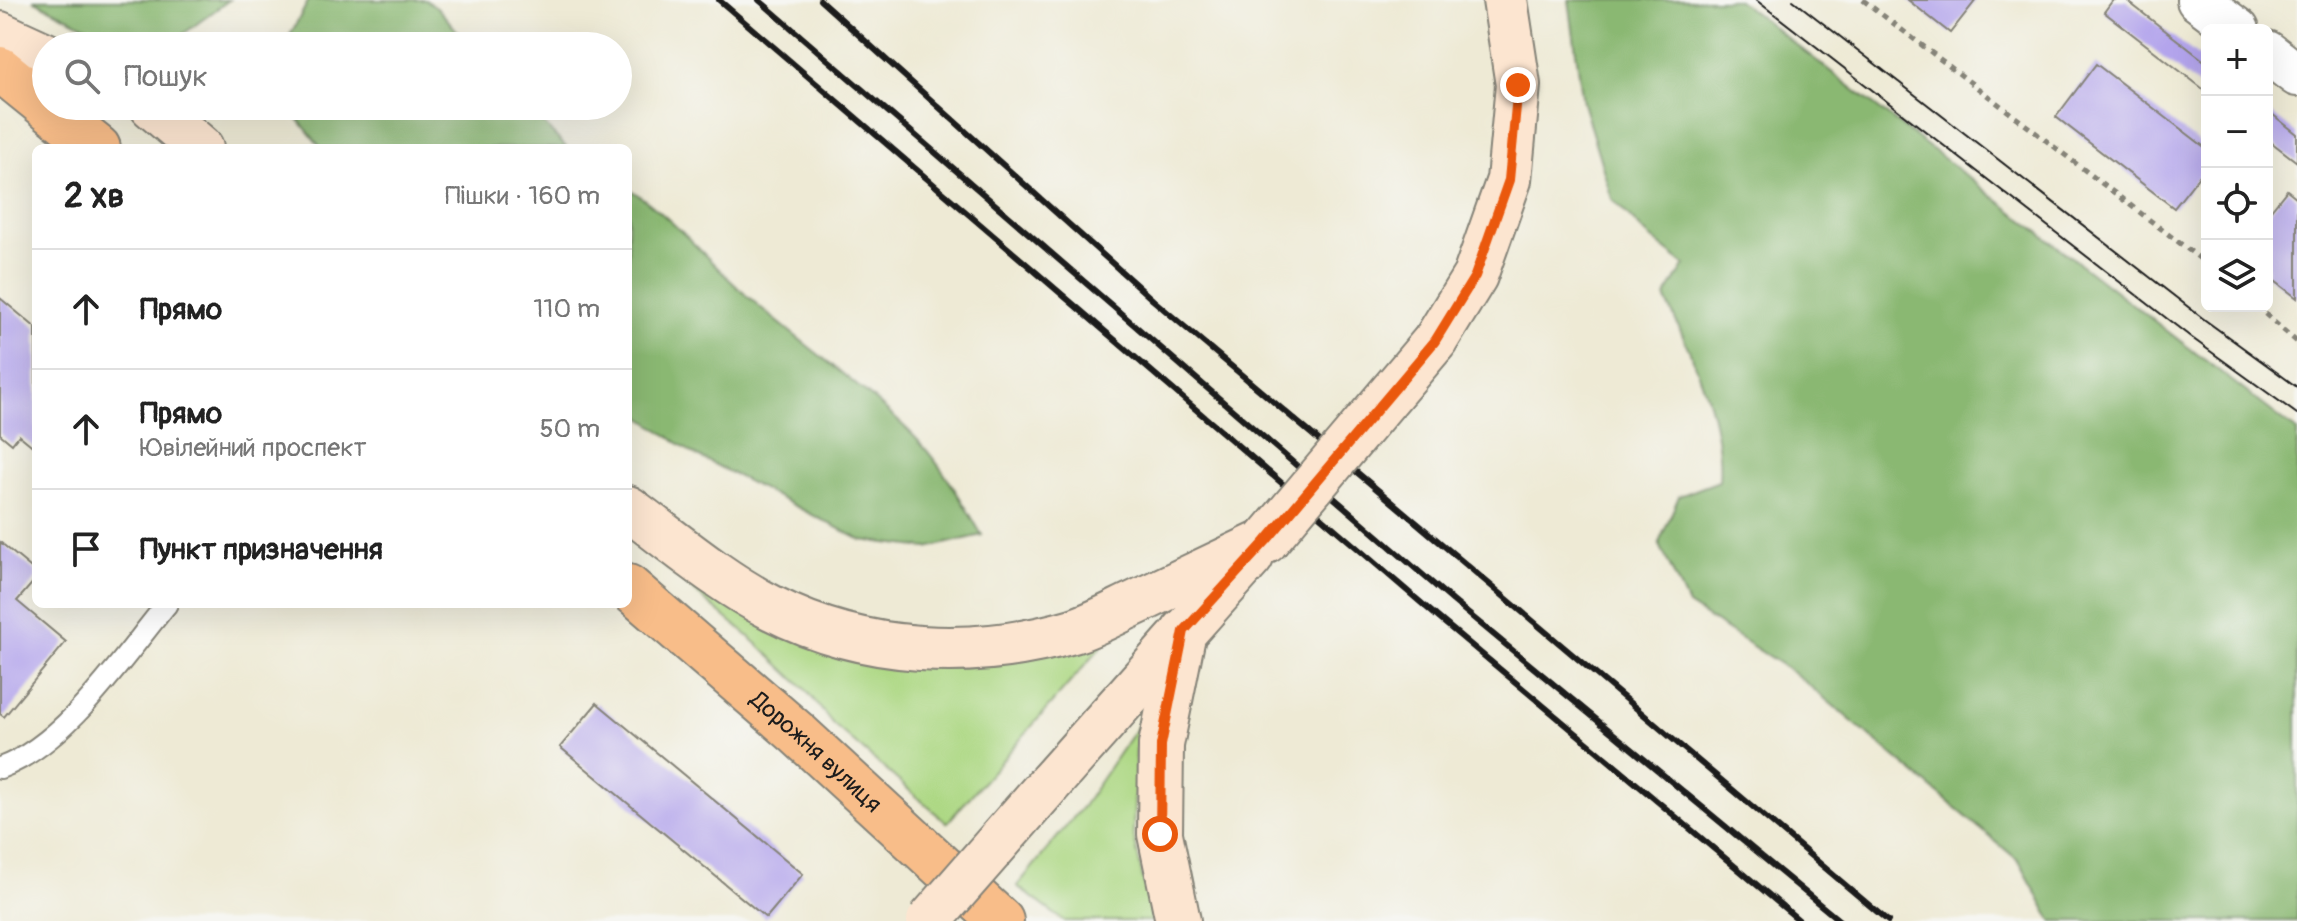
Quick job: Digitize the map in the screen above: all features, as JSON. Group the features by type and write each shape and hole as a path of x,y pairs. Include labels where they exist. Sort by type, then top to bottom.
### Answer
{"main road":[{"path":"929,921 1266,541 1435,341 1475,276 1509,180 1518,85 1505,0"},
{"path":"0,34 32,49"},
{"path":"0,69 32,95"},
{"path":"63,120 93,144"},
{"path":"168,120 196,144"},
{"path":"632,511 720,576 772,608 827,631 871,644 944,650 1027,642 1076,630 1266,541"},
{"name":"Дорожня вулиця","path":"632,590 797,733 1001,921"},
{"path":"1178,921 1160,834 1161,745 1184,631"}],"street":[{"path":"2198,0 2230,24"},
{"path":"2273,57 2297,75"}],"lane":[{"path":"0,768 14,763 70,720 164,608"}],"path":[{"path":"1863,0 2201,259"},
{"path":"2263,312 2297,342"}],"green space":[{"path":"33,0 229,0 186,32 97,32"},
{"path":"309,0 425,0 437,7 458,32 292,32"},
{"path":"1569,0 1738,0 2297,431 2297,921 2052,921 2019,861 1793,672 1688,605 1659,543 1679,496 1719,481 1719,457 1704,386 1665,297 1685,265 1647,235 1612,199 1583,103"},
{"path":"299,120 540,120 563,144 318,144"},
{"path":"632,191 674,225 745,294 909,431 940,467 982,535 927,548 861,540 692,453 632,411"},
{"path":"632,527 762,623 1109,638 947,823 833,724 805,689 754,641 632,539"},
{"path":"1137,727 1133,833 1152,921 1064,921 1017,886 1084,805"}],"building":[{"path":"1908,0 1976,0 1950,33"},
{"path":"2113,0 2126,0 2201,58 2201,87 2104,12"},
{"path":"2096,64 2201,144 2201,174 2174,208 2056,117"},
{"path":"2273,115 2297,134 2297,162 2273,144"},
{"path":"2287,190 2297,198 2297,298 2273,280 2273,208"},
{"path":"0,298 32,325 32,446 19,435 12,444 0,434"},
{"path":"0,542 32,569 32,584 17,601 66,642 4,717 0,714"},
{"path":"597,703 803,874 766,918 560,747"}],"tram line":[{"path":"1756,0 2192,338 2297,414"},
{"path":"1793,0 2205,320 2297,387"}],"railway":[{"path":"719,0 1440,619 1800,921"},
{"path":"759,0 1453,601 1840,921"},
{"path":"820,0 1153,300 1888,921"}],"route":[{"path":"1160,834 1161,745 1184,631 1266,541 1435,341 1475,276 1509,180 1518,85"}]}
